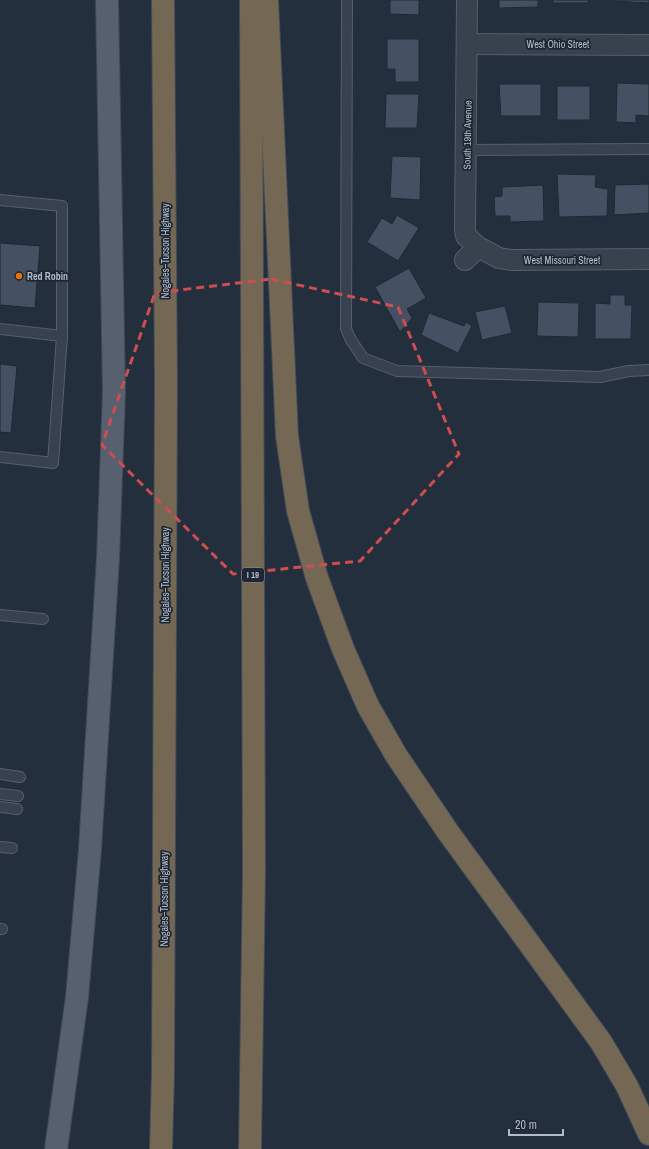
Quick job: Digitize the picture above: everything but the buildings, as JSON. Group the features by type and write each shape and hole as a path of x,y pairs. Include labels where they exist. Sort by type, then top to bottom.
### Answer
{"highway":[{"name":"Nogales–Tucson Highway","path":"161,1149 163,1073 166,398 163,0"},
{"name":"I 19","path":"250,1149 254,872 251,0"},
{"path":"267,0 287,436 298,512 317,578 346,656 368,706 396,755 448,832 601,1042 627,1086 649,1134"}],"main road":[{"path":"56,1149 77,997 90,849 108,558 114,392 107,0"}],"street":[{"name":"South 19th Avenue","path":"468,0 465,229 471,254"},
{"name":"West Ohio Street","path":"468,44 649,45"},
{"name":"West Missouri Street","path":"471,254 511,260 649,259"}],"lane":[{"path":"346,0 346,329 351,340 363,358 397,371 600,377 629,371 649,370"},
{"path":"467,150 649,149"},
{"path":"0,200 62,206 62,336 53,463 0,458"},
{"path":"0,329 62,336"},
{"path":"0,615 43,618"},
{"path":"0,774 20,777"},
{"path":"0,794 18,796"},
{"path":"0,807 17,809"},
{"path":"0,847 12,848"}],"highlighted area":[{"path":"271,279 398,307 459,454 360,561 233,574 102,445 155,293"}],"place":[{"name":"Red Robin","path":"19,276"}]}
